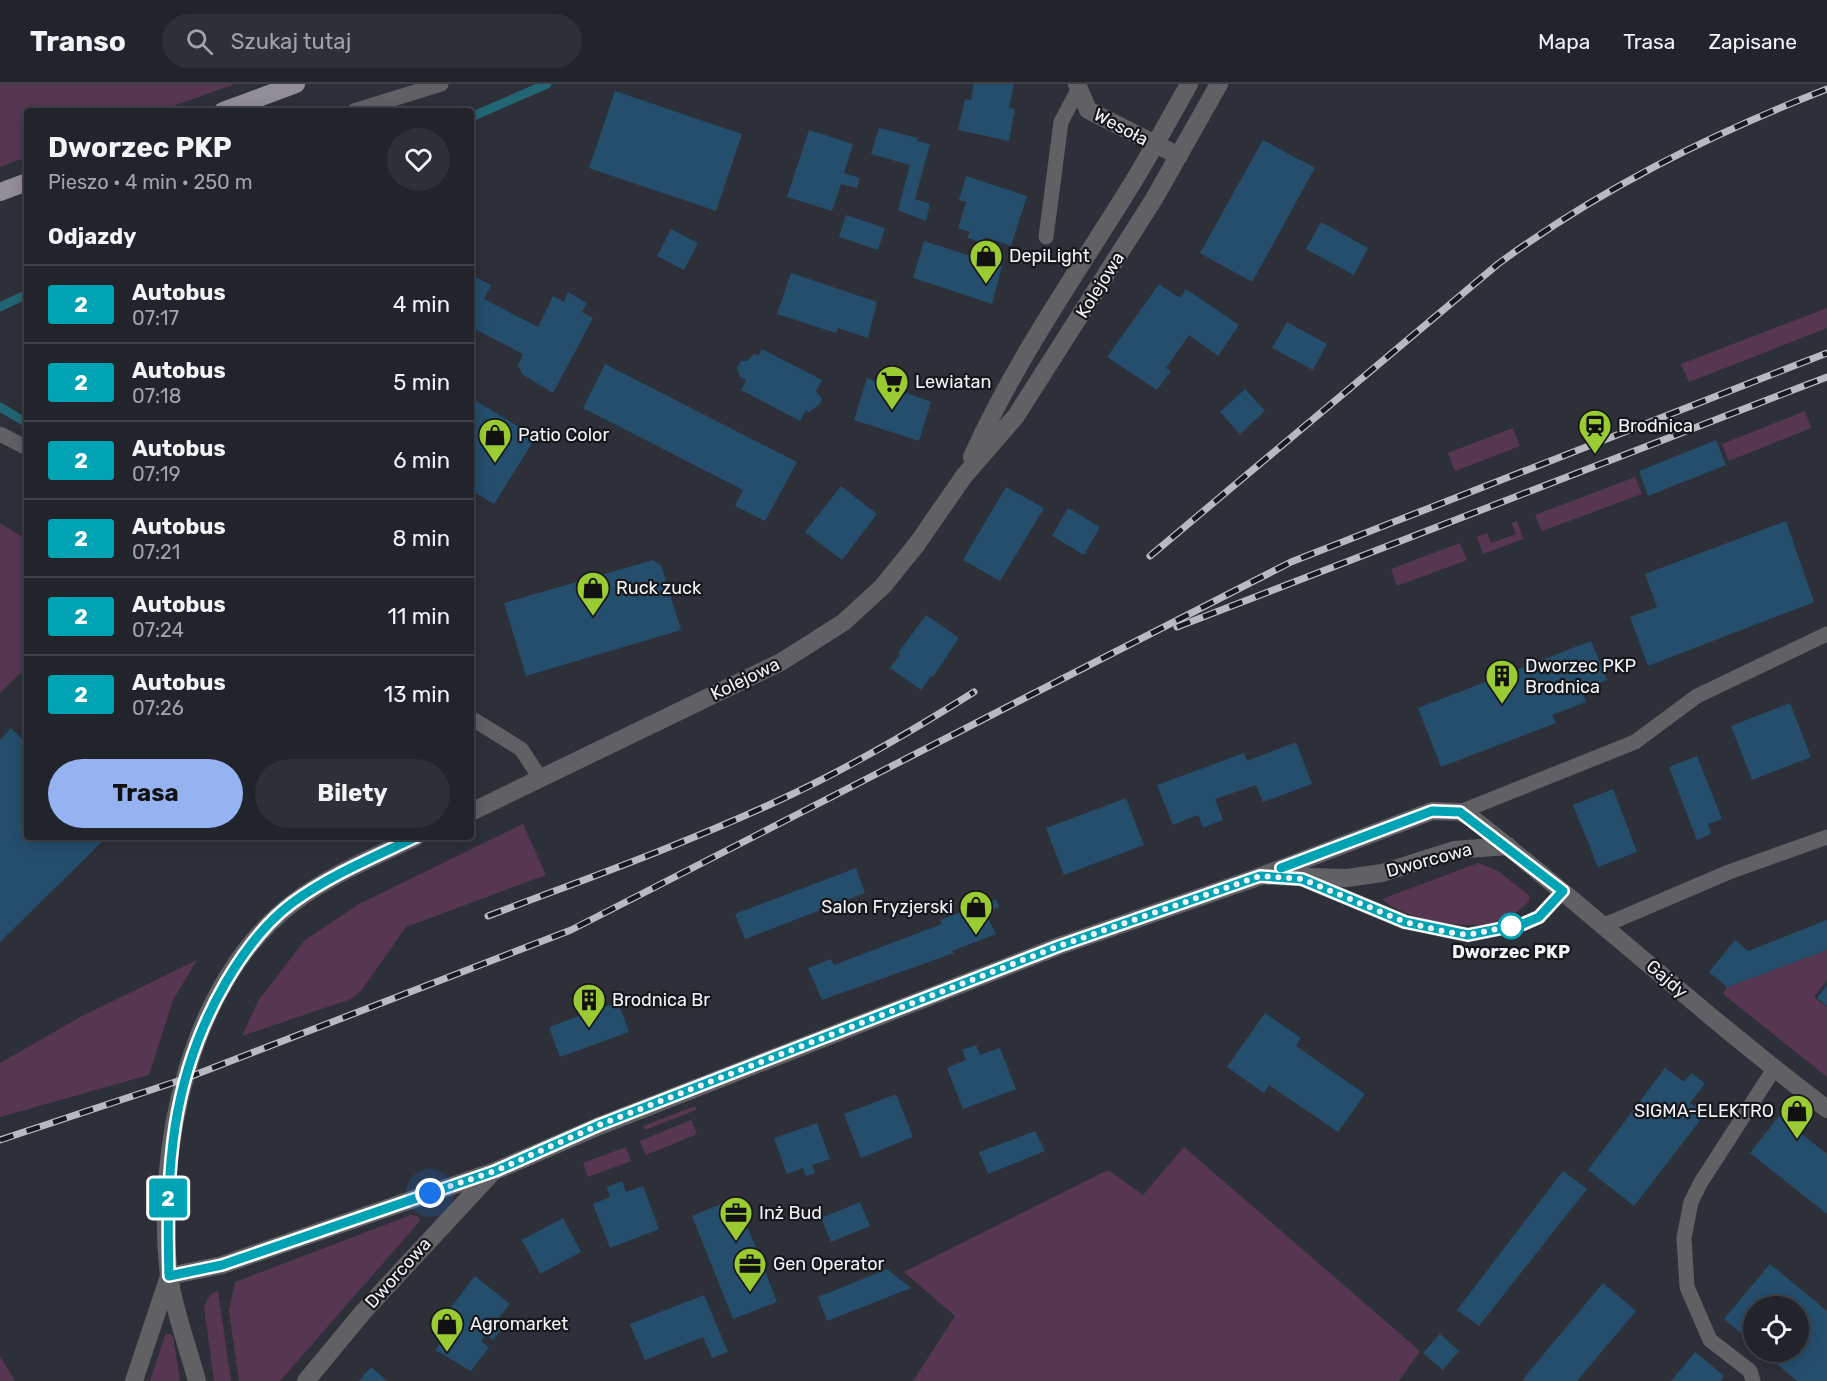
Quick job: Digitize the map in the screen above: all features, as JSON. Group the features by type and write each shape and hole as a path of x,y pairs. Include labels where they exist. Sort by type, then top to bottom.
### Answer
{"main road":[{"path":"231,108 296,84"},
{"path":"0,192 24,183"}],"street":[{"name":"Kolejowa","path":"964,476 995,406 1155,145 1189,84"},
{"name":"Kolejowa","path":"474,811 781,662 844,622 883,586 917,544 964,476 1016,416 1060,350 1179,156 1220,84"},
{"name":"Wesoła","path":"1078,87 1088,110 1179,156"},
{"path":"1035,338 1060,350"},
{"name":"Dworcowa","path":"169,1276 222,1265 495,1171 599,1125 1048,951 1260,876 1432,811 1460,812 1508,846"},
{"path":"197,1381 169,1276 168,1185 177,1107 193,1051 215,1000 245,949 291,904 336,874 410,840"},
{"name":"Dworcowa","path":"1260,876 1302,879 1347,878 1382,873 1454,850 1508,846"},
{"name":"Gajdy","path":"1508,846 1774,1069 1827,1109"},
{"name":"Dworcowa","path":"306,1381 425,1243 495,1171"},
{"path":"134,1381 169,1276"}],"lane":[{"path":"364,108 441,84"},
{"path":"1046,237 1061,122 1078,87"},
{"path":"0,434 24,446"},
{"path":"1460,812 1635,742 1697,696 1827,634"},
{"path":"474,720 521,749 541,779"},
{"path":"1605,926 1729,872 1827,837"},
{"path":"1302,879 1405,922 1468,935 1523,924 1539,917 1563,891"},
{"path":"1753,1381 1750,1371 1710,1340 1687,1287 1684,1238 1690,1202 1774,1069"}],"shaded area":[{"path":"0,84 235,84 167,108 24,108 24,158 0,167"},
{"path":"1827,308 1827,328 1689,382 1681,364"},
{"path":"1805,411 1811,428 1729,461 1722,444"},
{"path":"1513,428 1520,446 1455,471 1448,453"},
{"path":"1635,477 1642,494 1542,531 1535,515"},
{"path":"1517,521 1523,539 1483,554 1477,537 1487,533 1491,543 1516,534 1512,523"},
{"path":"0,523 24,538 24,670 0,693"},
{"path":"1460,543 1467,560 1397,586 1391,569"},
{"path":"523,824 546,875 406,927 361,991 351,999 242,1036 258,1001 305,940 359,904"},
{"path":"1478,863 1498,871 1529,895 1529,901 1517,912 1503,920 1474,925 1423,918 1393,907 1382,899"},
{"path":"1827,950 1827,980 1814,997 1827,1007 1827,1077 1723,994 1727,987"},
{"path":"197,960 173,1000 149,1075 0,1117 0,1063 82,1016"},
{"path":"695,1106 696,1110 645,1130 643,1126"},
{"path":"691,1120 697,1134 646,1155 640,1141"},
{"path":"626,1147 631,1161 588,1177 583,1163"},
{"path":"1184,1147 1420,1351 1399,1381 913,1381 955,1316 904,1272 1108,1170 1143,1195"},
{"path":"411,1215 418,1216 420,1221 280,1381 239,1381 229,1311 235,1282"},
{"path":"218,1291 231,1381 214,1381 204,1306 210,1295"},
{"path":"165,1335 173,1336 180,1381 150,1381"},
{"path":"0,1356 15,1381 0,1381"}],"building":[{"path":"974,84 1014,84 1009,108 1015,109 1009,141 958,130 965,99 971,100"},
{"path":"615,91 742,134 716,211 589,168"},
{"path":"879,128 918,138 917,141 930,144 915,199 930,204 926,221 898,210 910,165 871,154"},
{"path":"809,130 853,144 844,173 860,178 857,188 841,184 832,211 787,197"},
{"path":"1263,140 1315,168 1252,282 1200,253"},
{"path":"966,176 1027,196 1011,246 986,237 984,243 967,238 970,232 958,228 966,202 959,200"},
{"path":"846,215 885,228 878,250 839,237"},
{"path":"1321,222 1368,248 1354,275 1306,249"},
{"path":"671,229 698,243 684,270 657,256"},
{"path":"924,241 1002,266 992,304 913,278"},
{"path":"791,273 877,302 868,338 838,328 836,333 777,314"},
{"path":"474,276 491,285 484,299 538,327 553,296 564,302 568,292 587,303 582,312 593,318 553,393 522,374 518,365 523,354 474,329"},
{"path":"1159,284 1180,298 1186,289 1239,325 1218,356 1189,335 1166,368 1171,371 1157,390 1107,357"},
{"path":"1287,322 1327,344 1313,370 1272,348"},
{"path":"762,349 822,380 816,391 822,399 819,405 809,412 806,410 800,421 741,390 746,380 740,377 737,368 741,361 747,361 754,354 758,356"},
{"path":"605,364 797,462 765,521 735,506 743,490 583,408"},
{"name":"Lewiatan","path":"867,378 931,402 919,441 854,420"},
{"path":"1245,389 1265,411 1240,434 1220,412"},
{"name":"Patio Color","path":"474,400 536,437 494,504 474,492"},
{"path":"1716,440 1726,465 1648,496 1639,471"},
{"path":"841,486 877,514 842,560 805,532"},
{"path":"1006,487 1044,508 1000,581 963,560"},
{"path":"1068,508 1100,527 1084,555 1052,536"},
{"path":"1786,521 1814,602 1648,666 1630,617 1657,607 1645,574"},
{"name":"Ruck zuck","path":"653,560 661,565 681,630 526,676 504,603"},
{"path":"926,615 959,638 933,677 931,676 921,690 890,668 900,654 898,653"},
{"name":"Dworzec PKP Brodnica","path":"1591,641 1607,680 1581,690 1586,702 1552,715 1556,723 1441,767 1418,708"},
{"path":"1790,703 1811,757 1752,780 1731,726"},
{"path":"11,728 24,741 24,840 104,840 0,942 0,740"},
{"path":"1296,742 1312,784 1263,802 1256,785 1215,799 1223,820 1203,828 1198,815 1173,825 1157,785 1244,753 1247,761"},
{"path":"1697,756 1722,819 1708,824 1711,834 1697,840 1669,767"},
{"path":"1613,789 1637,852 1598,867 1573,805"},
{"path":"1126,798 1144,845 1064,875 1046,828"},
{"path":"856,868 865,893 745,939 735,914"},
{"path":"996,899 999,907 985,913 996,934 952,951 954,953 822,1000 808,968 831,959 834,965 942,924 940,920"},
{"path":"1827,920 1827,950 1727,987 1709,972 1735,940 1748,951"},
{"path":"1827,985 1827,1006 1817,998"},
{"name":"Brodnica Br","path":"618,1002 629,1032 560,1057 549,1027"},
{"path":"1265,1013 1301,1038 1296,1046 1365,1094 1338,1132 1269,1085 1264,1093 1227,1067"},
{"path":"976,1045 980,1055 1000,1048 1016,1089 963,1109 947,1068 966,1060 962,1050"},
{"path":"1665,1068 1684,1082 1691,1073 1705,1083 1690,1103 1705,1114 1634,1206 1588,1170"},
{"path":"896,1094 913,1137 861,1158 844,1114"},
{"path":"1779,1116 1827,1154 1827,1214 1750,1153"},
{"path":"817,1123 830,1159 812,1165 815,1173 806,1176 803,1168 787,1174 774,1138"},
{"path":"1035,1131 1045,1151 988,1174 979,1152"},
{"path":"1563,1171 1587,1189 1479,1326 1457,1310"},
{"path":"622,1181 626,1192 643,1186 659,1229 610,1248 593,1204 610,1197 607,1187"},
{"path":"736,1198 777,1302 733,1319 692,1216"},
{"path":"860,1202 870,1226 831,1242 821,1218"},
{"path":"563,1218 581,1252 540,1274 522,1240"},
{"path":"1770,1264 1809,1296 1743,1296"},
{"path":"887,1269 911,1288 827,1321 818,1297"},
{"path":"475,1276 510,1304 497,1320 504,1326 493,1340 486,1335 481,1341 489,1347 471,1371 435,1350 442,1341 432,1332"},
{"path":"1603,1283 1636,1311 1577,1381 1525,1381 1523,1379"},
{"path":"704,1295 728,1352 712,1358 703,1337 645,1360 630,1324"},
{"path":"1743,1296 1743,1335 1724,1319"},
{"path":"1809,1296 1827,1311 1827,1381 1797,1381 1775,1362 1809,1362"},
{"path":"1440,1334 1459,1351 1443,1370 1423,1353"},
{"path":"1695,1352 1724,1376 1721,1381 1671,1381"},
{"path":"371,1367 387,1381 359,1381"}],"waterway":[{"path":"474,116 547,84"},
{"path":"0,307 24,295"},
{"path":"0,407 24,421"}],"railway":[{"path":"1150,556 1498,264 1537,237 1616,188 1698,145 1827,89"},
{"path":"0,1140 184,1079 571,930 1291,562 1827,353"},
{"path":"1177,627 1827,377"},
{"path":"488,916 666,848 771,804 875,751 974,692"}],"bus line":[{"name":"2","path":"410,840 336,874 291,904 245,949 215,1000 199,1033 177,1107 168,1185 169,1276 222,1265 495,1171 599,1125 1059,946 1260,876 1302,879 1405,922 1468,935 1523,924 1539,917 1563,891 1472,818 1460,812 1432,811 1281,868"}],"place":[{"name":"DepiLight","path":"986,285"},
{"name":"Lewiatan","path":"892,411"},
{"name":"Brodnica","path":"1595,455"},
{"name":"Patio Color","path":"495,464"},
{"name":"Ruck zuck","path":"593,617"},
{"name":"Dworzec PKP Brodnica","path":"1502,705"},
{"name":"Dworzec PKP","path":"1511,926"},
{"name":"Salon Fryzjerski","path":"976,936"},
{"name":"Brodnica Br","path":"589,1029"},
{"name":"SIGMA-ELEKTRO","path":"1797,1140"},
{"name":"Inż Bud","path":"736,1242"},
{"name":"Gen Operator","path":"750,1293"},
{"name":"Agromarket","path":"447,1353"}],"route":[{"path":"430,1193 495,1171 599,1125 1059,946 1260,876 1302,879 1405,922 1447,932 1468,935 1511,926"}]}
